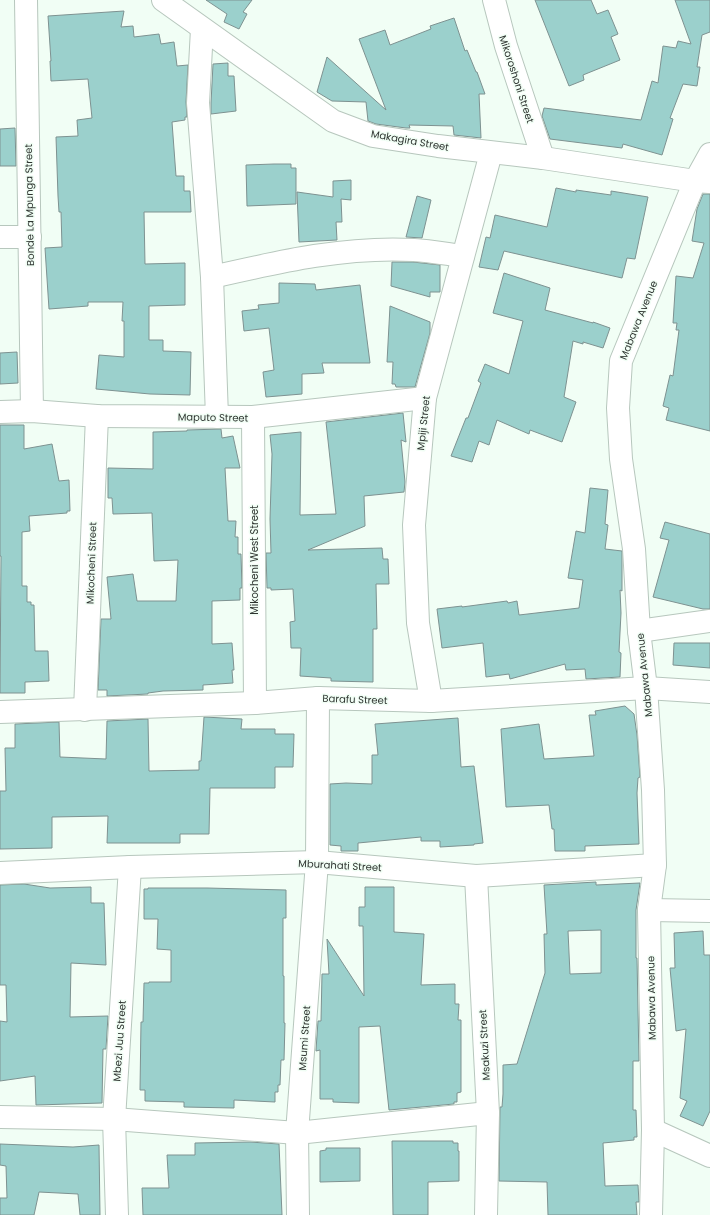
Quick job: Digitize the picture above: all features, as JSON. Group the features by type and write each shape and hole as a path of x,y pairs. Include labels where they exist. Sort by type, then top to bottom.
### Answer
{"street":[{"name":"Bonde La Mpunga Street","path":"26,0 32,411"},
{"name":"Makagira Street","path":"163,0 333,121 373,136 491,153 543,158 702,181"},
{"name":"Mikoroshoni Street","path":"494,0 506,46 543,158"},
{"path":"202,29 198,103 212,277 217,417"},
{"name":"Mpiji Street","path":"431,701 418,623 414,525 424,398 491,153"},
{"name":"Mabawa Avenue","path":"651,1215 652,1130 649,910 655,865 653,790 646,688 639,631 634,549 621,458 618,408 621,361 702,181 710,154"},
{"path":"0,237 30,237"},
{"path":"212,277 281,261 363,250 414,250 463,256"},
{"name":"Maputo Street","path":"0,412 32,411 97,416 253,418 424,398"},
{"name":"Mikocheni Street","path":"85,710 97,416"},
{"name":"Mikocheni West Street","path":"253,418 255,702"},
{"path":"639,631 710,621"},
{"name":"Barafu Street","path":"0,712 85,710 318,698 431,701 646,688 710,692"},
{"name":"Msumi Street","path":"298,1215 297,1133 317,862 318,698"},
{"name":"Mburahati Street","path":"0,873 130,867 317,862 476,876 655,865"},
{"name":"Mbezi Juu Street","path":"117,1215 114,1119 130,867"},
{"name":"Msakuzi Street","path":"476,876 488,1113 486,1215"},
{"path":"649,910 710,911"},
{"path":"0,1117 114,1119 297,1133 488,1113"},
{"path":"652,1130 710,1156"}],"building":[{"path":"206,0 252,0 243,12 247,14 239,29 224,22 227,14"},
{"path":"535,0 591,0 597,14 608,10 618,34 611,37 620,60 583,75 584,80 569,86"},
{"path":"675,0 710,0 710,32 702,35 697,67 700,67 697,86 683,84 670,118 673,119 662,155 623,144 622,148 550,139 542,116 544,108 641,120 652,81 658,83 663,46 676,48 678,41 691,44"},
{"path":"124,11 121,27 133,26 134,37 159,34 161,44 174,42 177,66 188,65 186,102 187,117 185,117 185,120 172,122 176,176 184,176 184,191 190,191 191,212 144,212 145,264 185,263 185,305 149,306 149,340 163,340 163,351 191,352 190,395 150,394 96,389 99,355 124,357 124,321 122,321 123,302 88,302 88,306 49,309 45,248 62,247 61,212 59,212 58,196 56,137 78,136 77,120 92,118 88,79 51,81 48,16"},
{"path":"454,18 465,51 467,50 485,94 479,94 481,138 454,135 453,126 409,125 410,128 406,128 376,124 368,121 366,102 332,101 317,92 327,57 386,110 359,39 385,30 390,45 431,29 430,26"},
{"path":"228,63 228,76 234,76 236,111 211,114 213,64"},
{"path":"15,128 16,166 0,166 0,129"},
{"path":"291,164 291,168 296,168 296,204 247,206 246,165"},
{"path":"351,180 351,200 341,199 342,222 336,222 337,240 299,242 297,192 333,197 333,181"},
{"path":"556,188 576,192 576,190 611,195 611,191 648,197 635,259 627,258 622,278 504,251 498,270 479,267 486,237 490,238 495,215 547,227"},
{"path":"703,194 710,194 710,431 666,420 669,408 663,406 670,375 673,376 679,330 676,330 677,323 673,323 676,276 693,278 704,243 692,241 697,209"},
{"path":"417,196 431,200 422,238 406,237"},
{"path":"392,262 413,262 440,265 440,292 430,292 430,297 391,286"},
{"path":"504,273 550,288 545,310 593,322 610,328 603,348 583,342 583,344 573,341 564,397 576,402 562,442 530,430 529,434 497,420 489,445 479,441 472,462 451,456 466,418 468,418 481,383 478,381 485,364 509,374 523,321 493,313"},
{"path":"279,283 315,284 316,290 360,285 370,363 322,363 324,373 302,374 302,394 266,397 263,372 274,370 269,328 244,331 242,311 259,309 258,305 279,303"},
{"path":"390,306 430,322 430,333 415,387 396,387 395,384 392,384 393,362 387,362"},
{"path":"17,352 18,383 0,384 0,353"},
{"path":"403,413 406,442 401,440 405,482 404,492 364,496 365,526 308,550 382,548 383,559 388,559 389,584 376,584 377,629 373,629 373,682 331,681 331,678 300,676 301,648 291,648 290,622 295,621 293,589 271,590 271,588 267,588 266,553 271,553 270,519 272,454 270,435 301,432 300,515 336,514 326,422"},
{"path":"0,425 24,425 24,449 52,444 59,481 69,480 70,511 67,511 67,513 29,516 30,531 22,532 22,586 27,586 27,602 31,602 31,605 34,605 35,651 48,651 49,681 25,682 25,693 0,693"},
{"path":"221,429 222,438 233,436 240,468 225,468 228,521 236,521 235,537 238,537 238,554 241,554 242,588 240,588 240,600 212,601 212,644 232,643 234,670 232,670 233,683 203,685 203,690 163,691 148,694 107,696 107,690 98,690 101,619 111,619 107,577 133,574 137,601 176,601 178,560 154,561 152,513 113,514 112,498 108,498 108,468 153,469 153,432"},
{"path":"590,488 608,490 605,524 608,525 605,549 622,551 619,652 621,653 620,677 586,679 585,669 566,670 565,664 510,679 509,674 486,677 483,643 442,648 437,609 507,601 508,603 517,601 519,615 579,608 583,580 568,578 576,531 585,533"},
{"path":"665,522 710,534 710,609 703,609 653,597 669,540 660,538"},
{"path":"674,643 710,643 710,668 673,665"},
{"path":"625,706 634,714 637,735 640,777 638,778 637,793 639,844 585,846 585,851 555,851 554,829 552,829 549,805 506,807 501,729 539,724 544,759 594,756 589,715 596,715 595,711"},
{"path":"204,717 242,719 241,729 275,729 275,734 294,734 293,767 275,767 275,788 210,788 209,834 180,834 180,843 107,843 108,816 52,817 52,848 0,849 0,791 6,791 5,748 15,748 15,724 59,722 60,757 106,759 107,721 148,719 149,771 199,770"},
{"path":"458,718 461,767 474,766 483,843 440,847 440,841 421,841 421,837 358,843 358,851 341,851 341,846 330,845 330,784 372,784 372,755 378,755 375,724"},
{"path":"596,882 596,885 640,883 636,910 639,1061 633,1061 633,1110 636,1110 637,1137 634,1137 634,1140 603,1143 605,1186 638,1185 639,1202 636,1202 637,1215 548,1215 547,1182 499,1181 500,1107 502,1107 503,1094 503,1065 517,1064 545,973 544,934 547,934 544,885","holes":["601,930 601,973 570,974 568,931"]},
{"path":"24,884 50,888 91,887 91,903 104,903 106,965 71,963 70,1017 108,1016 106,1049 103,1049 102,1103 36,1105 35,1076 0,1081 0,1021 7,1022 6,985 0,985 0,885"},
{"path":"365,887 394,887 394,932 424,934 421,985 455,984 455,1004 459,1004 458,1020 461,1020 461,1092 457,1093 457,1102 454,1102 454,1104 389,1110 380,1026 359,1027 359,1103 333,1102 333,1099 320,1099 320,1050 316,1050 318,1021 321,1021 322,974 329,974 327,939 364,996 363,926 359,926 359,907 365,907"},
{"path":"144,889 286,890 286,918 283,918 285,1023 284,1060 281,1060 280,1085 278,1085 278,1092 275,1092 275,1102 234,1100 234,1108 184,1107 184,1102 145,1101 145,1090 140,1090 141,1022 143,1022 144,983 171,982 171,950 157,949 158,919 144,919"},
{"path":"703,931 704,955 710,955 710,1111 703,1126 680,1116 687,1101 680,1098 686,1029 676,1031 670,968 675,968 674,933"},
{"path":"392,1141 453,1141 453,1143 458,1143 459,1181 428,1182 428,1215 393,1215"},
{"path":"250,1142 279,1144 282,1215 143,1215 142,1188 169,1188 167,1155 195,1155 195,1143"},
{"path":"0,1144 73,1147 99,1145 100,1215 80,1215 78,1194 39,1192 34,1215 0,1215 0,1198 7,1198 6,1166 0,1165"},
{"path":"326,1148 360,1148 360,1181 320,1182 320,1151 326,1150"}]}
